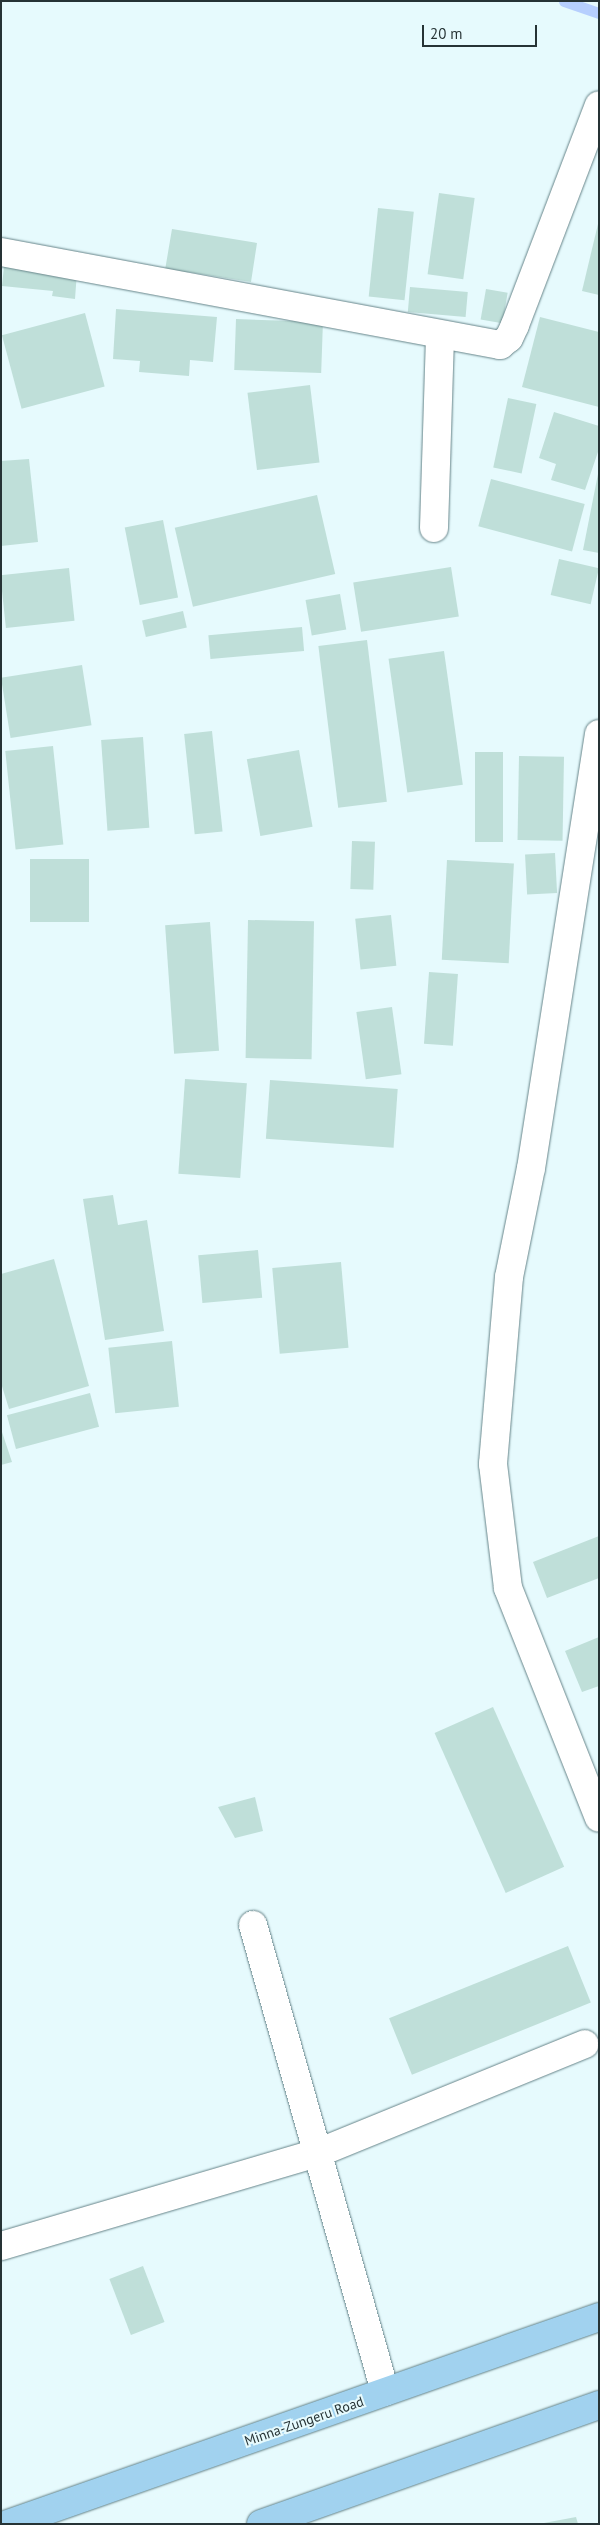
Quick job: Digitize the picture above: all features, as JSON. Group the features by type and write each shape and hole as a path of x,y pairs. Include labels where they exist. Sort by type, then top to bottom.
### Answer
{"main road":[{"name":"Minna-Zungeru Road","path":"8,2524 599,2318"},
{"path":"261,2524 599,2405"}],"street":[{"path":"1,252 486,345 500,345 509,338 599,105"},
{"path":"434,528 440,336"},
{"path":"599,734 531,1168 509,1276 493,1464 508,1588 599,1818"},
{"path":"253,1925 385,2392"},
{"path":"1,2246 318,2153 585,2044"}],"building":[{"path":"439,193 475,198 463,279 428,274"},
{"path":"378,208 414,212 404,300 369,297"},
{"path":"599,225 599,295 582,291"},
{"path":"172,229 257,243 251,282 188,272 186,280 164,276"},
{"path":"4,266 77,272 75,299 52,296 53,291 2,286"},
{"path":"410,287 468,292 466,317 408,312"},
{"path":"486,289 508,293 502,323 481,320"},
{"path":"116,309 217,317 213,362 190,360 189,376 139,372 140,361 113,359"},
{"path":"85,313 105,386 22,409 2,335"},
{"path":"540,317 599,332 599,407 522,387"},
{"path":"236,319 323,322 321,373 234,370"},
{"path":"310,385 320,462 257,470 247,393"},
{"path":"508,398 536,404 522,473 493,467"},
{"path":"554,412 599,426 599,449 585,490 551,480 556,464 539,458"},
{"path":"29,459 38,542 1,546 1,461"},
{"path":"599,475 599,553 583,550"},
{"path":"491,479 585,504 572,551 478,526"},
{"path":"317,495 335,574 193,607 175,528"},
{"path":"163,520 178,598 140,605 125,527"},
{"path":"559,559 599,568 591,604 551,595"},
{"path":"451,567 459,616 361,632 353,582"},
{"path":"69,568 75,621 6,628 1,575"},
{"path":"340,594 346,629 312,636 306,600"},
{"path":"183,611 187,628 146,637 142,620"},
{"path":"302,627 304,651 210,659 208,635"},
{"path":"367,640 387,802 338,808 318,646"},
{"path":"444,651 463,785 407,792 389,659"},
{"path":"82,665 92,725 11,738 1,678"},
{"path":"212,731 223,831 195,834 184,734"},
{"path":"143,737 149,828 107,831 101,740"},
{"path":"53,746 63,844 16,849 5,751"},
{"path":"299,750 313,827 260,836 247,759"},
{"path":"475,752 503,752 503,842 475,842"},
{"path":"519,756 564,757 563,841 518,840"},
{"path":"352,841 375,842 373,890 350,889"},
{"path":"555,853 557,893 527,895 525,855"},
{"path":"30,859 89,859 89,922 30,922"},
{"path":"447,860 514,864 509,963 442,960"},
{"path":"391,915 396,966 361,969 355,919"},
{"path":"248,920 314,921 312,1059 246,1058"},
{"path":"210,922 219,1051 174,1054 165,925"},
{"path":"429,972 458,974 453,1046 424,1044"},
{"path":"392,1007 401,1074 366,1079 356,1012"},
{"path":"185,1079 247,1083 240,1178 178,1174"},
{"path":"270,1080 398,1089 394,1148 266,1139"},
{"path":"113,1195 118,1225 147,1220 164,1331 105,1340 83,1199"},
{"path":"258,1250 262,1298 202,1303 198,1255"},
{"path":"54,1259 89,1386 9,1409 1,1383 1,1274"},
{"path":"341,1262 348,1348 280,1354 272,1268"},
{"path":"172,1341 179,1407 115,1413 108,1348"},
{"path":"90,1393 99,1427 16,1449 7,1415"},
{"path":"1,1429 12,1462 1,1465"},
{"path":"599,1536 599,1578 547,1598 533,1562"},
{"path":"599,1637 599,1686 582,1692 565,1651"},
{"path":"493,1707 564,1867 506,1893 435,1733"},
{"path":"255,1797 263,1831 235,1838 218,1807"},
{"path":"568,1946 591,2003 412,2075 389,2018"},
{"path":"143,2266 165,2322 131,2335 109,2279"},
{"path":"576,2517 578,2524 544,2524 544,2523"}],"waterway":[{"path":"564,1 599,13"}]}
